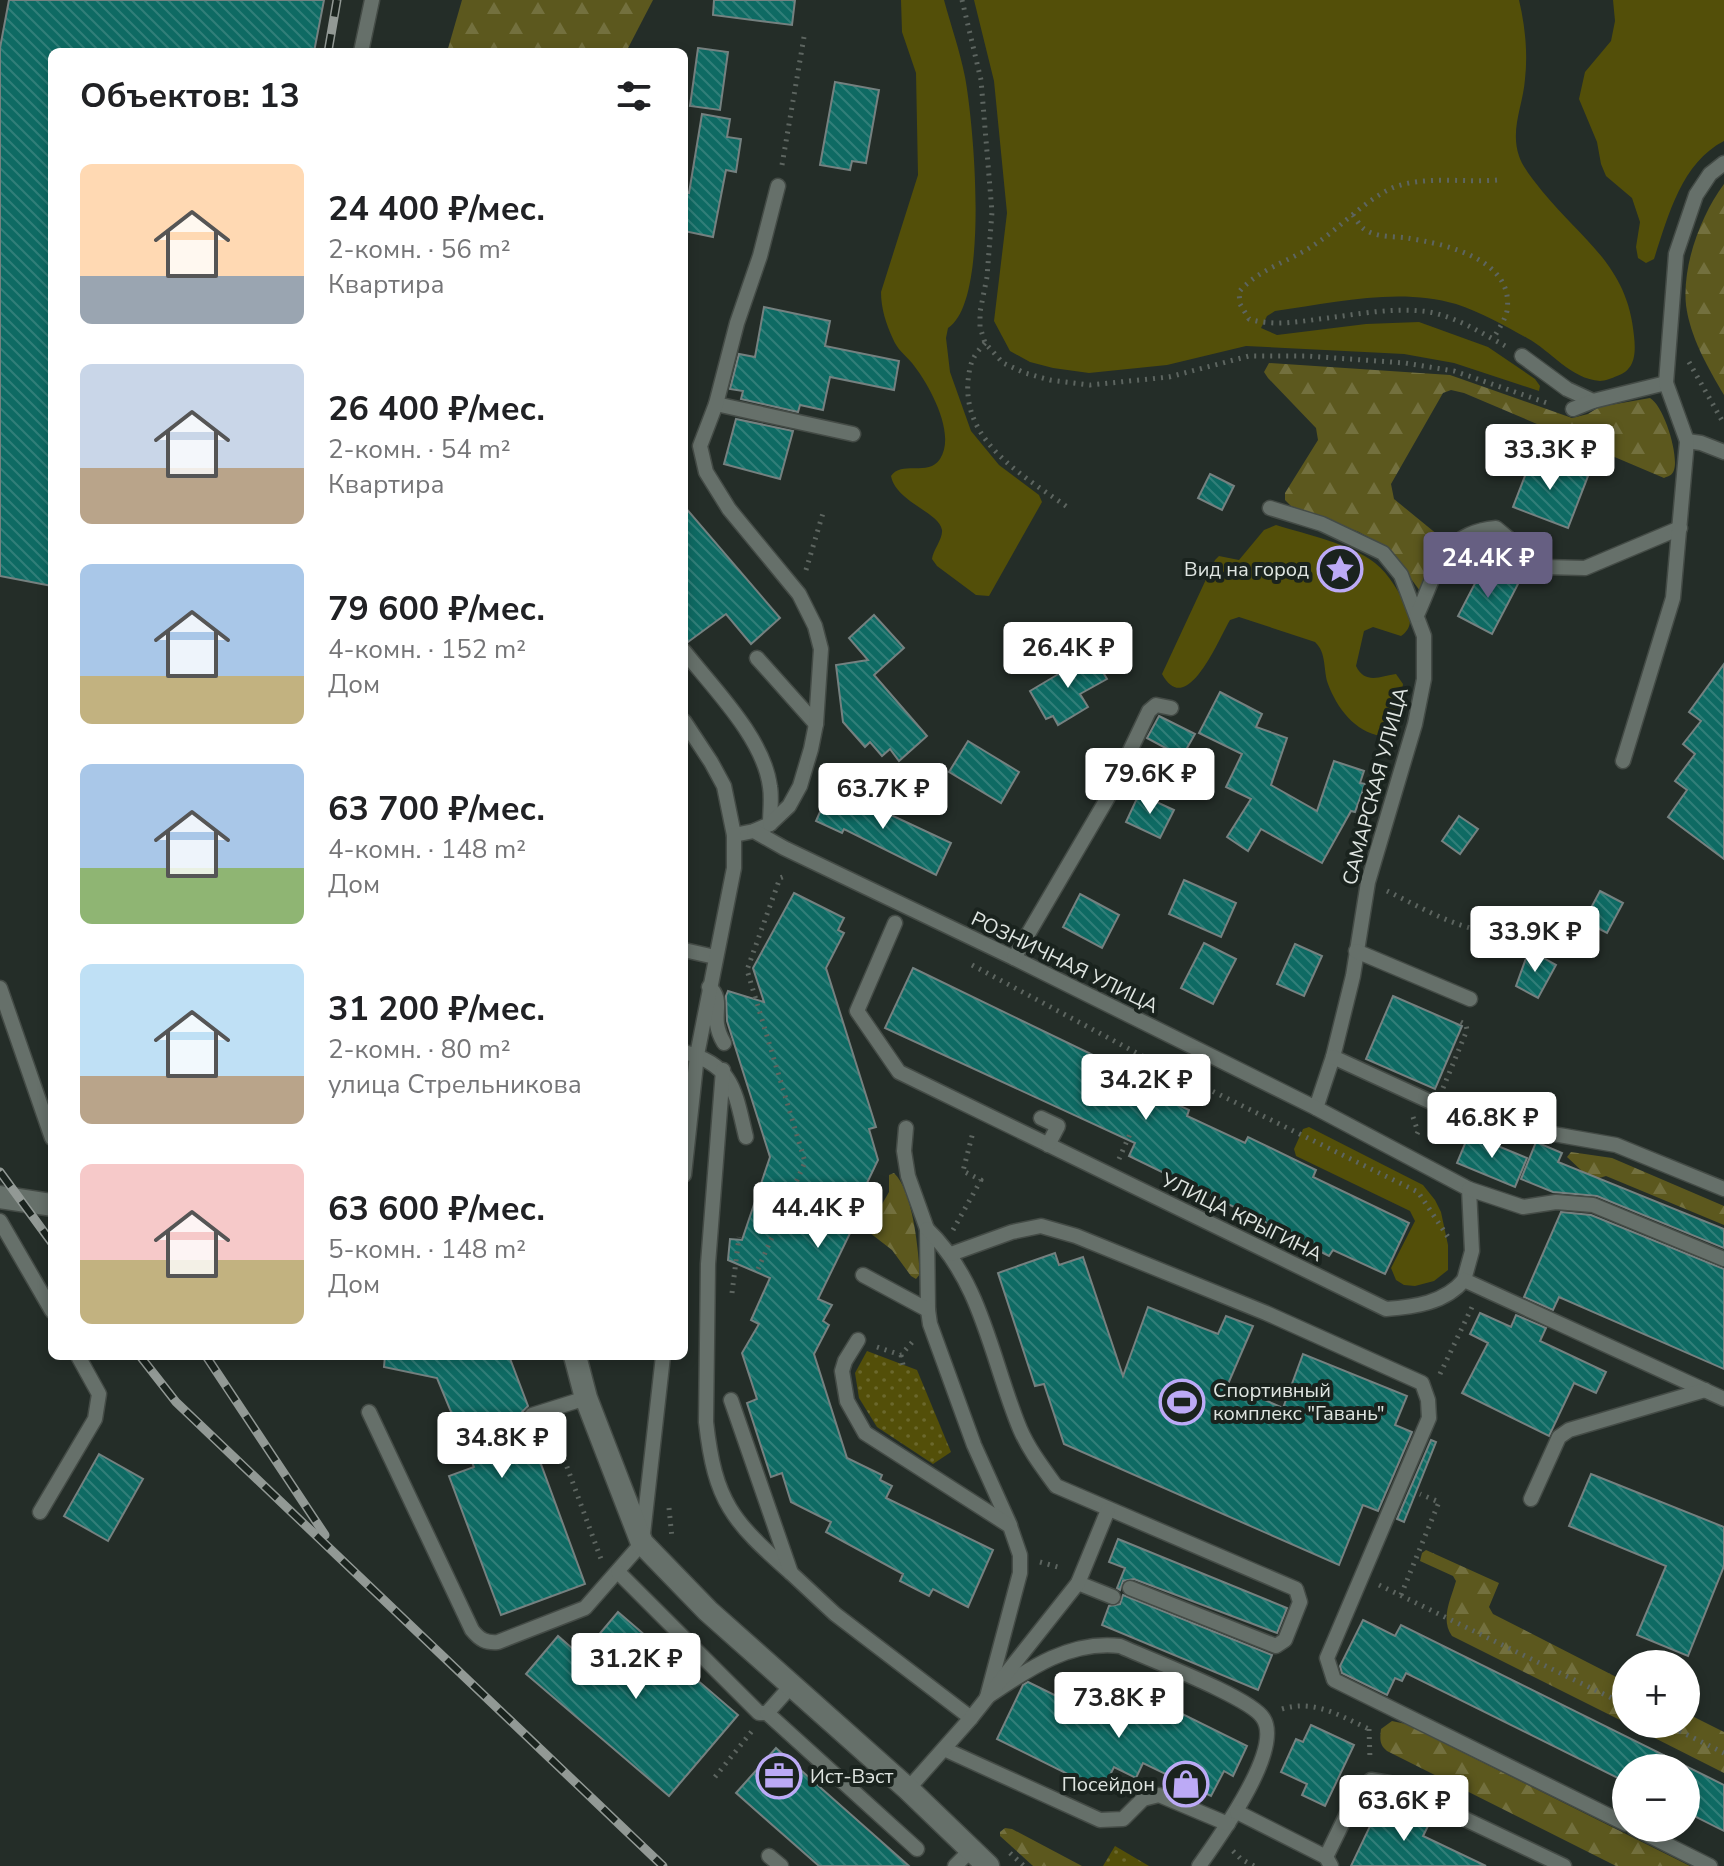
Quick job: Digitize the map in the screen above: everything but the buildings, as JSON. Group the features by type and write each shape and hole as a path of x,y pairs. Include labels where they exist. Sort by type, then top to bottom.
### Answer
{"street":[{"path":"0,1197 48,1204"},
{"path":"576,1360 586,1398 642,1543 708,1611 908,1789 963,1858 988,1866"}],"lane":[{"path":"362,48 372,0"},
{"path":"1623,761 1673,598 1687,441 1666,383 1676,254 1696,195 1710,174 1724,163"},
{"path":"734,835 770,824 789,806 800,786 816,724 821,649 815,626 799,594 729,509 706,472 700,446 716,404 778,186"},
{"path":"1522,356 1567,389 1593,401"},
{"path":"1573,409 1666,383"},
{"path":"716,404 853,434"},
{"path":"1687,441 1724,452"},
{"name":"САМАРСКАЯ УЛИЦА","path":"1270,508 1322,524 1383,553 1401,575 1424,636 1424,679 1415,724 1368,882 1353,976 1333,1057 1316,1108"},
{"path":"1417,615 1451,545 1471,533 1496,528 1543,567 1585,568 1680,528"},
{"path":"688,656 747,731 763,761 771,787 770,824"},
{"path":"757,658 816,724"},
{"path":"1014,958 1107,799 1149,711 1163,706"},
{"path":"688,728 724,786 734,835 734,868 709,987 691,1054 688,1103"},
{"name":"РОЗНИЧНАЯ УЛИЦА","path":"754,831 1316,1108 1469,1189 1523,1207 1556,1202 1593,1205 1724,1259"},
{"name":"УЛИЦА КРЫГИНА","path":"895,923 857,1011 899,1072 1386,1309 1435,1300 1450,1293 1466,1274"},
{"path":"688,951 715,957"},
{"path":"1356,951 1470,999"},
{"path":"709,987 715,991 718,1001 717,1025 724,1043"},
{"path":"0,988 48,1126"},
{"path":"691,1054 723,1070 733,1086 746,1137"},
{"path":"1333,1057 1468,1119 1616,1145 1724,1189"},
{"path":"723,1070 708,1264 706,1422 717,1483 731,1513 754,1540 835,1614 971,1718"},
{"path":"1041,1118 1072,1134"},
{"path":"1048,1145 1058,1126"},
{"path":"906,1128 904,1151 908,1176 927,1229 929,1317 974,1445 1020,1555 1020,1573 987,1697"},
{"path":"1469,1189 1472,1251 1466,1274 1482,1288 1724,1399"},
{"path":"0,1221 48,1304"},
{"path":"951,1254 1012,1232 1041,1226 1076,1236 1266,1313 1422,1383 1428,1400 1429,1418 1327,1658 1329,1670 1334,1680 1612,1817"},
{"path":"927,1229 951,1254 981,1318 1021,1430 1056,1486 1296,1589 1300,1602 1285,1640 1276,1646 1130,1588"},
{"path":"863,1275 929,1317"},
{"path":"858,1340 842,1371 847,1401 865,1433 1010,1526"},
{"path":"40,1512 95,1419 99,1394 80,1360"},
{"path":"369,1412 472,1630 479,1639 488,1643 498,1642 585,1608 642,1543 663,1360"},
{"path":"1531,1499 1559,1437 1569,1430 1705,1390"},
{"path":"539,1412 586,1398"},
{"path":"731,1400 791,1573"},
{"path":"908,1789 971,1718 1080,1579 1108,1510"},
{"path":"614,1577 759,1713 766,1714 917,1849"},
{"path":"1080,1579 1113,1597"},
{"path":"987,1697 1060,1654 1099,1644 1120,1646 1243,1701 1262,1715 1267,1725 1264,1752 1233,1818 1199,1866"},
{"path":"766,1714 791,1686"},
{"path":"944,1749 1100,1820 1123,1819 1143,1799 1159,1795 1233,1818 1328,1861 1358,1791 1371,1780 1389,1783 1564,1866"},
{"path":"1662,1842 1710,1866"},
{"path":"769,1856 781,1866"}],"path":[{"path":"962,0 981,80 992,212 980,327 985,343 1003,363 1025,373 1090,385 1169,377 1249,356 1307,356 1405,363 1454,371 1543,402 1573,409"},
{"path":"778,186 804,37"},
{"path":"1497,180 1415,182 1393,188 1316,244 1250,279 1239,292 1240,304 1249,319 1282,324 1369,313 1423,311 1454,321 1522,356"},
{"path":"1353,215 1364,229 1380,235 1457,249 1490,268 1501,279 1507,295 1506,314 1493,339"},
{"path":"985,343 970,359 967,395 977,430 1004,461 1070,509"},
{"path":"1688,361 1724,424"},
{"path":"814,540 823,513"},
{"path":"758,1269 805,1162 747,970 780,878"},
{"path":"1368,882 1467,928 1487,933 1507,933"},
{"path":"995,978 1161,1066 1418,1192 1466,1274"},
{"path":"1436,1106 1467,1030 1463,1023 1450,1017"},
{"path":"1153,1084 1161,1066"},
{"path":"958,1223 981,1180 963,1171 978,1110"},
{"path":"1121,1154 1130,1134"},
{"path":"735,1274 739,1237"},
{"path":"1422,1383 1428,1371 1439,1376 1482,1288"},
{"path":"903,1365 901,1355 929,1317"},
{"path":"858,1340 901,1355"},
{"path":"539,1412 614,1577"},
{"path":"669,1502 672,1538 681,1549"},
{"path":"1401,1595 1439,1502"},
{"path":"1020,1555 1080,1579"},
{"path":"1363,1578 1612,1698"},
{"path":"1371,1780 1369,1729 1383,1703"},
{"path":"1262,1715 1299,1704 1321,1707 1369,1729"},
{"path":"715,1777 766,1714"},
{"path":"1693,1738 1724,1753"},
{"path":"1002,1845 1024,1866"}],"shaded area":[{"path":"901,0 944,0 961,58 969,100 975,170 974,249 970,284 961,311 948,328 946,338 950,372 971,431 999,465 1039,495 1042,502 989,596 976,595 937,566 932,559 942,533 939,524 901,493 891,476 902,469 935,464 944,448 945,436 932,395 893,339 881,298 918,175 916,73 902,32"},
{"path":"974,0 1519,0 1526,59 1516,127 1519,156 1542,191 1601,256 1623,291 1634,336 1631,365 1628,370 1608,379 1590,379 1570,370 1536,343 1484,315 1456,304 1411,297 1366,298 1275,311 1267,316 1261,328 1277,335 1366,324 1419,322 1488,347 1535,379 1540,386 1539,391 1454,363 1404,354 1246,346 1167,365 1089,373 1030,362 1010,351 994,321 1007,213 994,81"},
{"path":"1613,0 1724,0 1724,141 1709,151 1687,177 1671,209 1654,259 1646,263 1638,258 1636,247 1640,222 1632,198 1606,176 1597,142 1579,99 1585,72 1611,41 1615,21"},
{"path":"1276,525 1327,540 1365,556 1394,584 1409,613 1409,627 1401,636 1373,627 1364,631 1356,666 1364,676 1369,677 1396,674 1403,684 1396,720 1381,736 1355,724 1336,702 1328,684 1323,656 1315,642 1239,617 1230,620 1192,682 1182,688 1172,686 1162,674 1215,560 1219,556 1239,560 1264,530"},
{"path":"1309,1127 1423,1185 1441,1212 1448,1245 1448,1270 1434,1281 1415,1286 1396,1280 1391,1268 1415,1221 1410,1211 1296,1156 1294,1149 1303,1129"},
{"path":"867,1351 917,1370 951,1452 933,1464 877,1427 859,1398 855,1373"},
{"path":"1115,1846 1149,1866 1103,1866"}],"green space":[{"path":"462,0 653,0 628,48 448,48"},
{"path":"1724,184 1724,395 1696,340 1688,317 1686,290 1695,241 1708,210"},
{"path":"1269,363 1450,375 1572,418 1599,407 1650,398 1669,431 1674,470 1664,478 1464,393 1451,390 1443,393 1391,484 1394,499 1438,535 1420,591 1390,550 1359,532 1291,506 1285,500 1285,493 1318,440 1316,428 1264,372"},
{"path":"1571,1152 1612,1158 1724,1206 1724,1225 1606,1176 1599,1178 1590,1196 1585,1197 1580,1191 1582,1171 1567,1157"},
{"path":"894,1173 906,1193 913,1220 920,1274 916,1279 892,1250 870,1233 869,1227 889,1192 889,1175"},
{"path":"1426,1550 1499,1583 1489,1607 1493,1614 1612,1675 1612,1716 1452,1636 1447,1616 1456,1581 1453,1576 1420,1561"},
{"path":"1700,1720 1724,1732 1724,1773 1700,1761 1700,1754 1686,1754 1655,1738 1700,1738"},
{"path":"1392,1721 1406,1724 1612,1827 1612,1842 1642,1842 1690,1866 1616,1866 1387,1751 1381,1744 1381,1729"},
{"path":"1005,1828 1082,1866 1033,1866 1000,1836"}],"railway":[{"path":"329,48 337,0"},
{"path":"0,1172 48,1238"},
{"path":"143,1360 176,1402 663,1866"},
{"path":"209,1360 325,1535"}],"place":[{"name":"Вид на город","path":"1340,569"},
{"name":"Спортивный комплекс \"Гавань\"","path":"1182,1402"},
{"name":"Ист-Вэст","path":"779,1776"},
{"name":"Посейдон","path":"1186,1784"}]}
